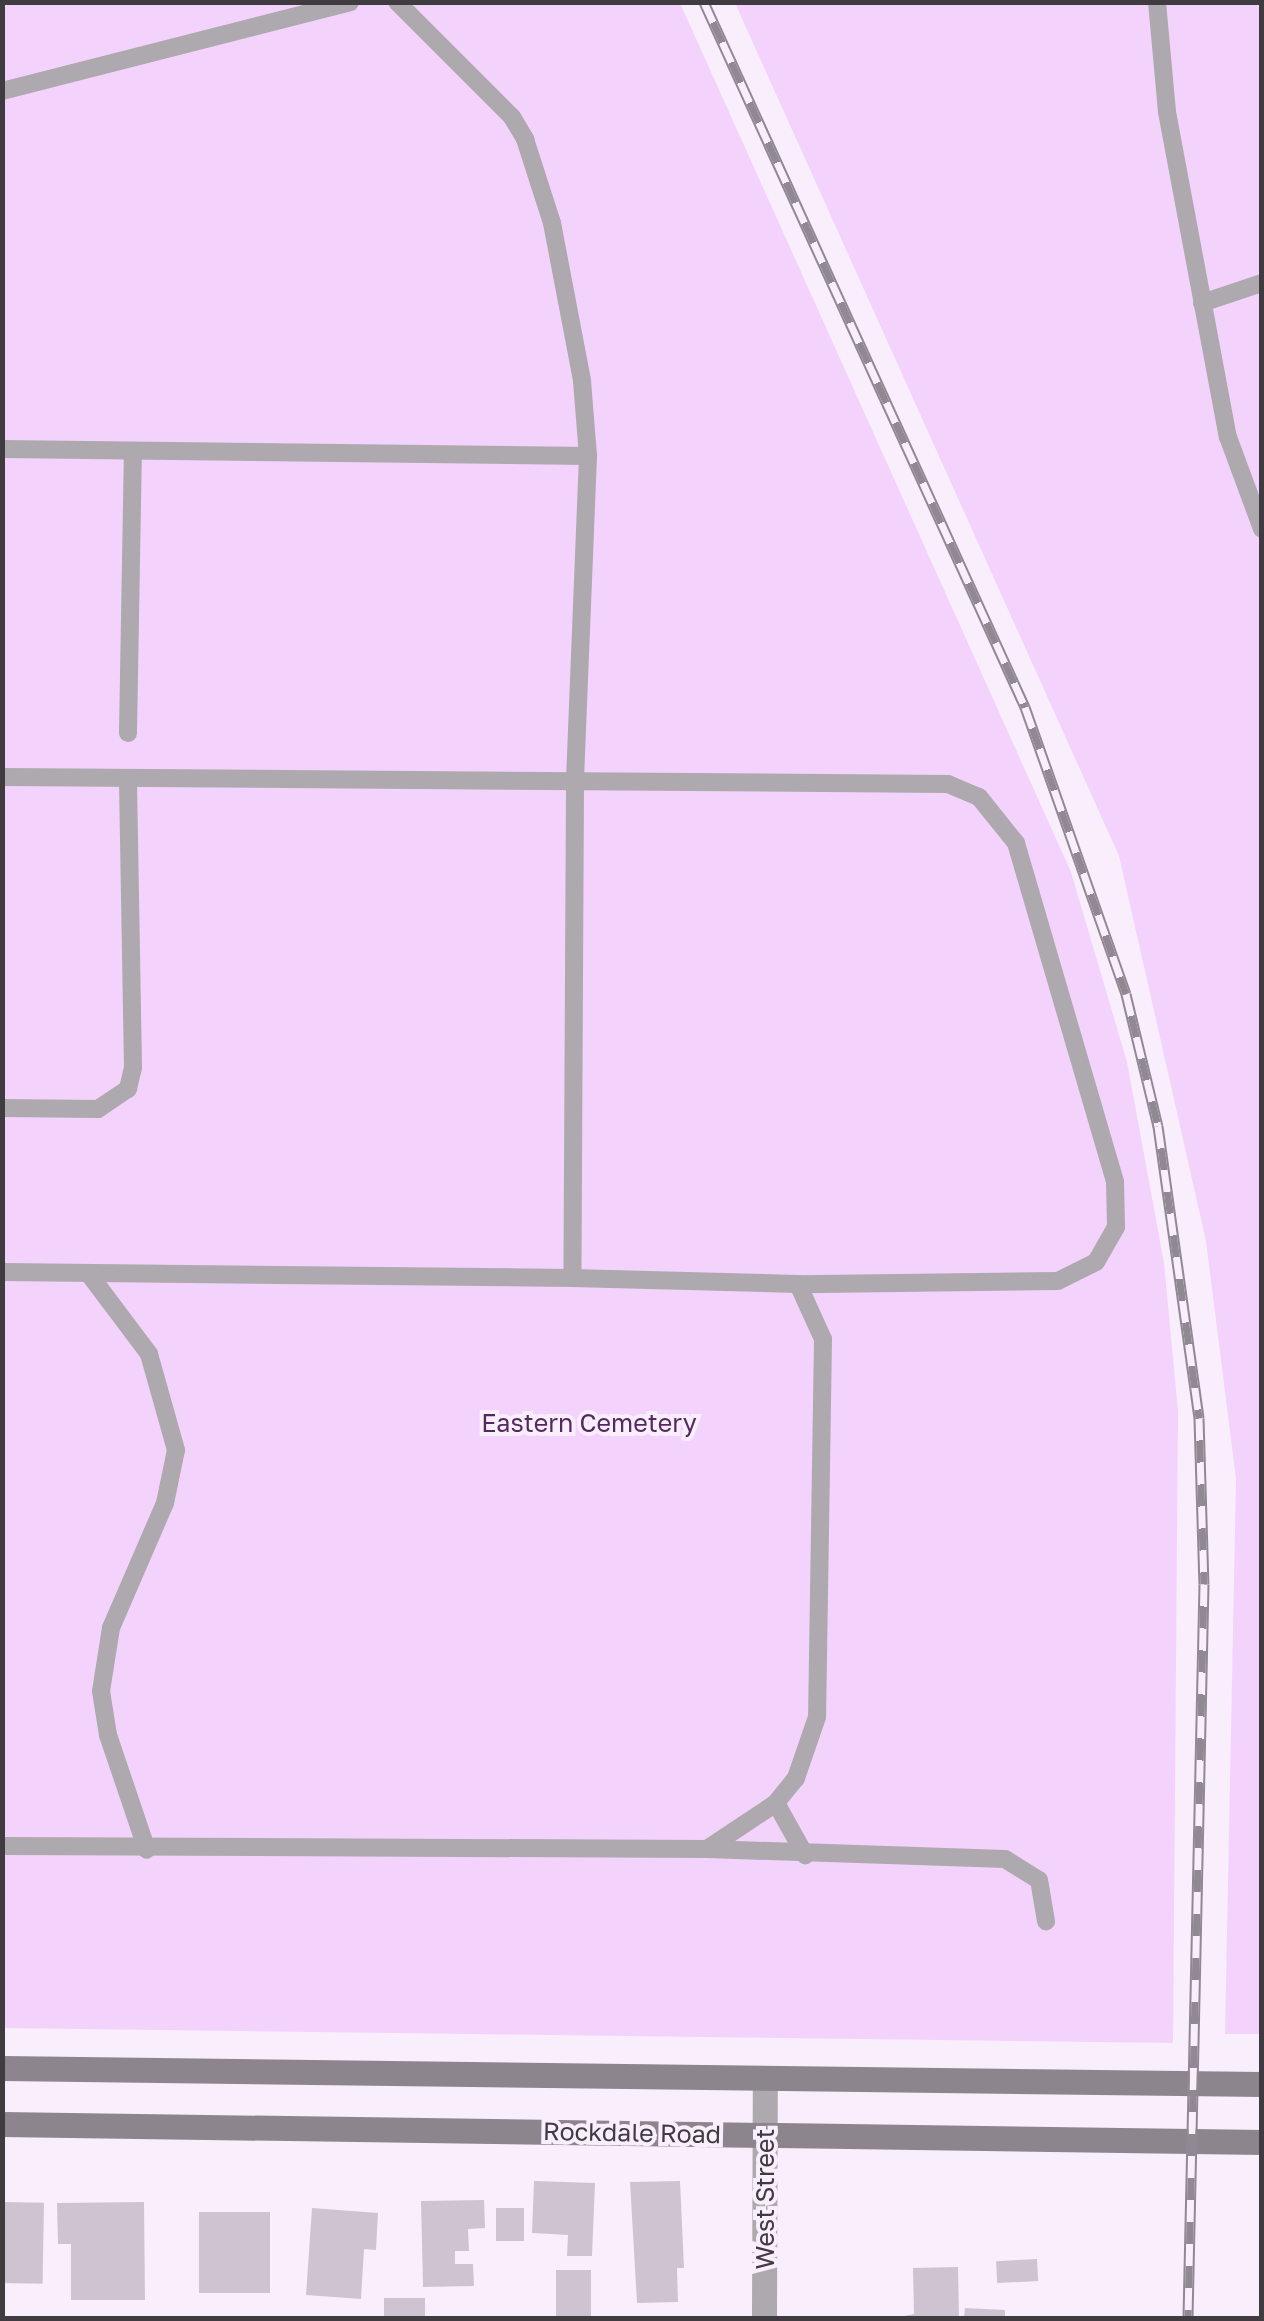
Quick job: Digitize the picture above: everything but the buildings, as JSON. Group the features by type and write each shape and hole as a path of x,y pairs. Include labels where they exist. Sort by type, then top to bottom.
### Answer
{"main road":[{"path":"2,2068 1262,2084"},
{"name":"Rockdale Road","path":"2,2124 1262,2142"}],"street":[{"name":"West Street","path":"764,2080 764,2318"}],"lane":[{"path":"2,91 350,2"},
{"path":"397,2 512,117 531,155 574,326 588,456 576,784 572,1278"},
{"path":"1158,2 1168,112 1228,438 1262,529"},
{"path":"1202,303 1262,283"},
{"path":"2,449 588,456"},
{"path":"128,733 132,452"},
{"path":"2,777 948,784 980,796 1016,843 1115,1182 1116,1227 1096,1262 1058,1280 798,1284 2,1272"},
{"path":"2,1108 98,1109 128,1090 133,1068 128,780"},
{"path":"89,1274 149,1354 162,1382 176,1450 164,1503 111,1628 101,1691 108,1735 147,1850"},
{"path":"707,1850 776,1804 810,1746 820,1680 824,1359 818,1321 798,1284"},
{"path":"776,1804 805,1854"},
{"path":"2,1846 147,1850 707,1850 1017,1862 1039,1880 1046,1921"}],"green space":[{"name":"Eastern Cemetery","path":"3,3 680,3 1071,872 1127,1062 1164,1263 1178,1411 1173,2043 3,2028"},
{"path":"735,3 1261,3 1261,2034 1225,2034 1236,1479 1206,1241 1119,856"}],"railway":[{"path":"704,2 1025,707 1126,994 1158,1126 1199,1418 1204,1584 1188,2318"}]}
